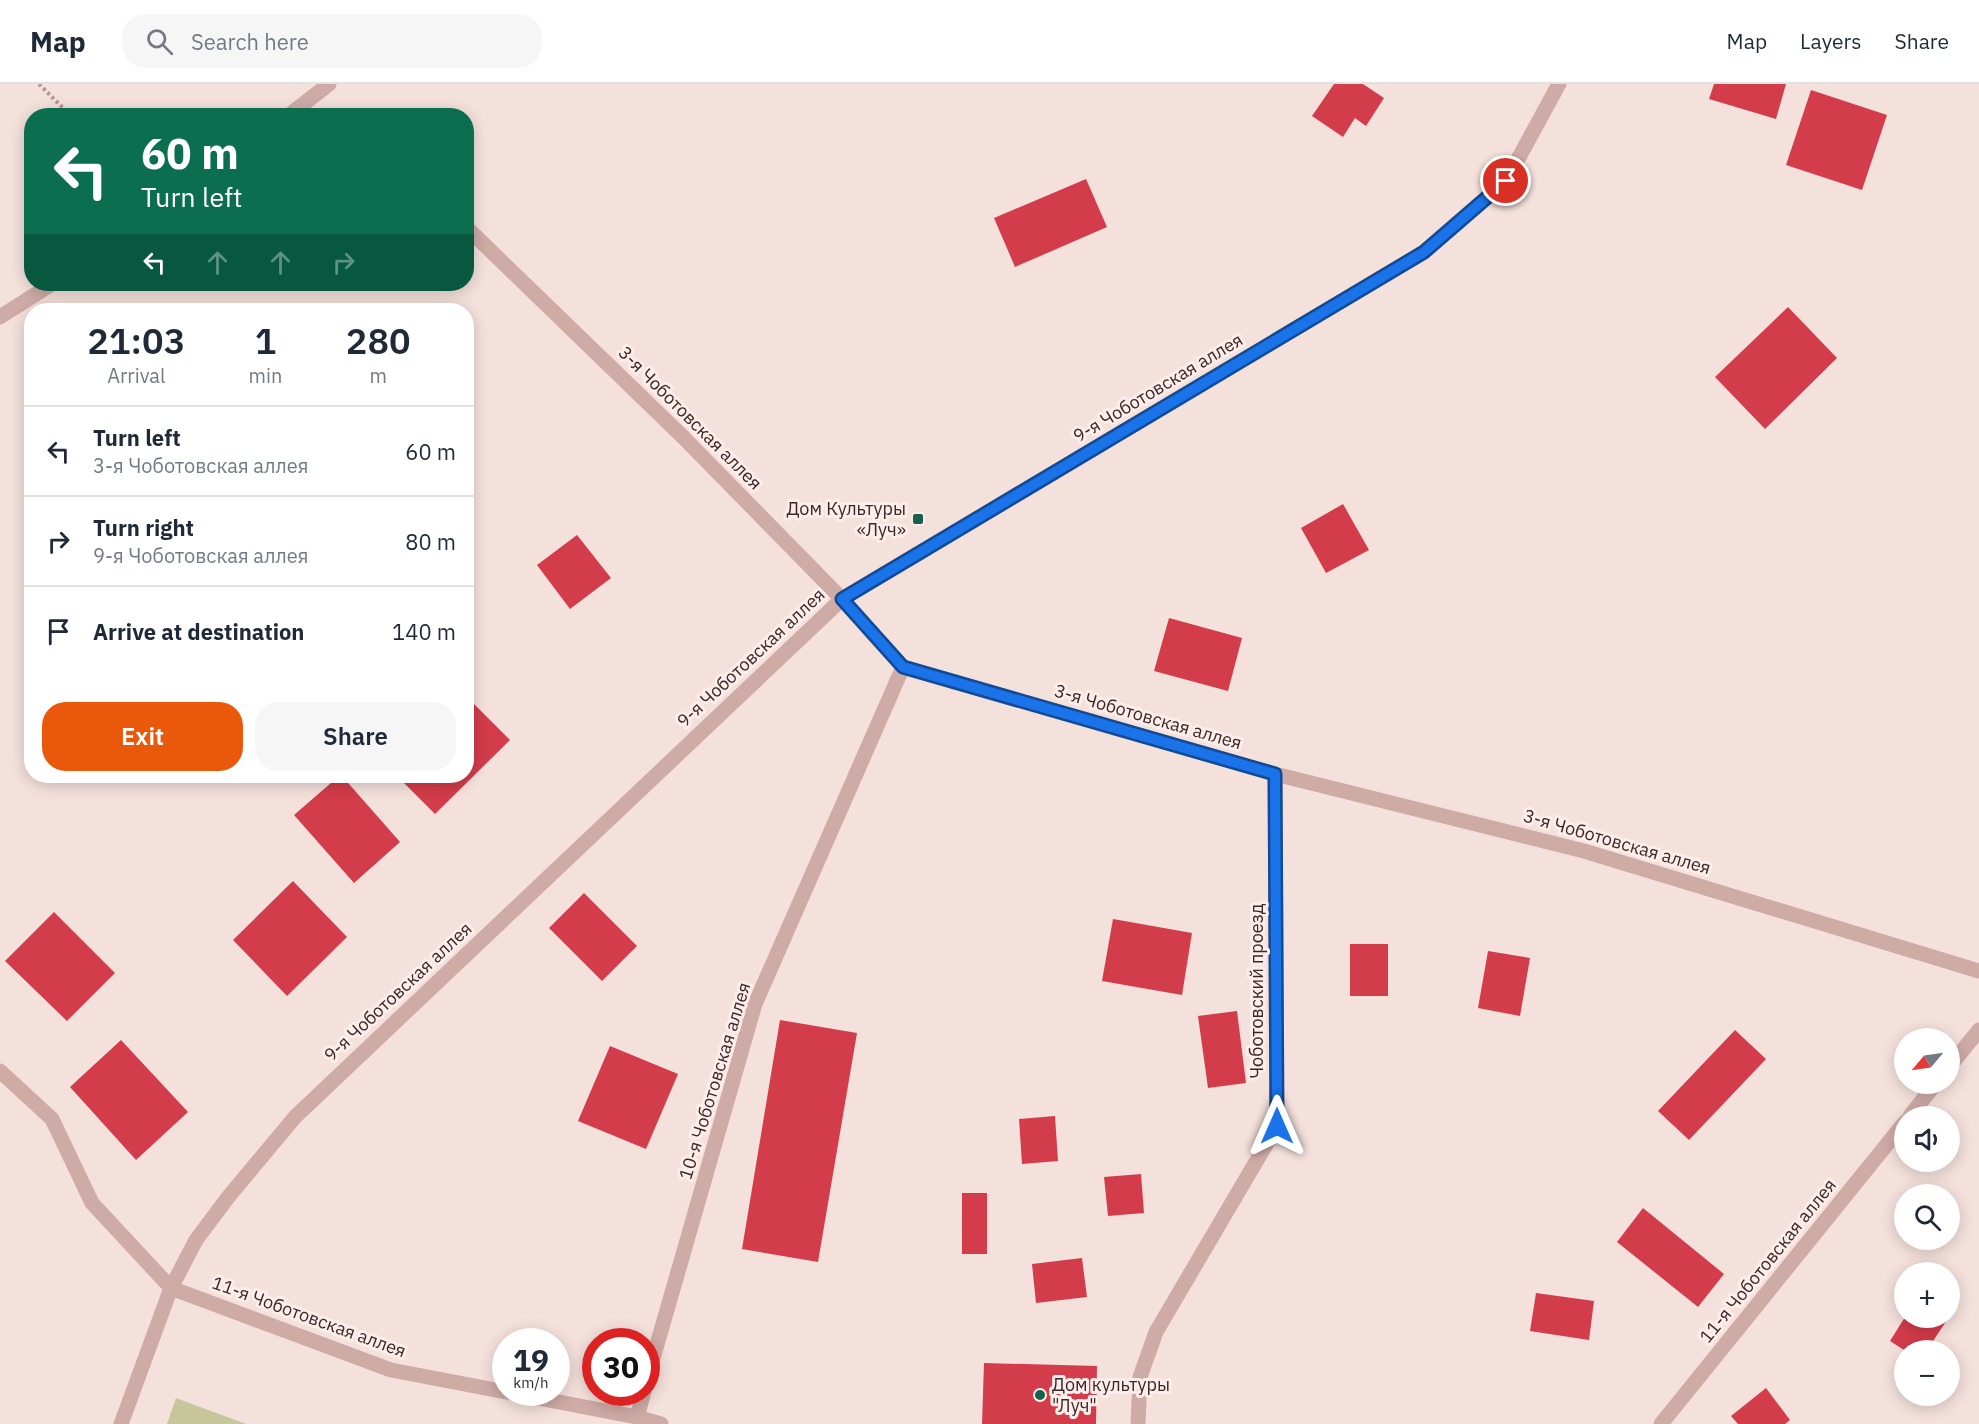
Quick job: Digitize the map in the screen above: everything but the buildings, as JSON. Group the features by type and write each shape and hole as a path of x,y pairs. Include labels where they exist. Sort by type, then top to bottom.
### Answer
{"street":[{"path":"298,108 329,84"},
{"name":"9-я Чоботовская аллея","path":"121,1424 171,1288 196,1240 229,1196 295,1117 842,599 1424,252 1506,181 1559,84"},
{"name":"3-я Чоботовская аллея","path":"474,235 683,437 842,599 903,667 1275,774 1584,850 1979,971"},
{"path":"0,317 41,291"},
{"name":"10-я Чоботовская аллея","path":"660,1334 755,1004 903,667"},
{"name":"Чоботовский проезд","path":"1138,1424 1140,1377 1156,1332 1277,1126 1275,774"},
{"path":"1960,1054 1979,1030"},
{"path":"0,1071 52,1119 92,1203 171,1288"},
{"path":"1918,1106 1927,1094"},
{"name":"11-я Чоботовская аллея","path":"1661,1424 1894,1136"},
{"name":"11-я Чоботовская аллея","path":"171,1288 391,1370 492,1389"},
{"name":"11-я Чоботовская аллея","path":"570,1404 661,1424"},
{"path":"637,1417 640,1406"}],"path":[{"path":"39,84 62,108"}],"green space":[{"path":"176,1398 246,1424 167,1424"}],"place":[{"name":"Дом Культуры «Луч»","path":"918,519"},
{"name":"Дом культуры \"Луч\"","path":"1040,1395"}],"route":[{"path":"1277,1126 1275,774 903,667 842,599 1424,252 1506,181"}]}
